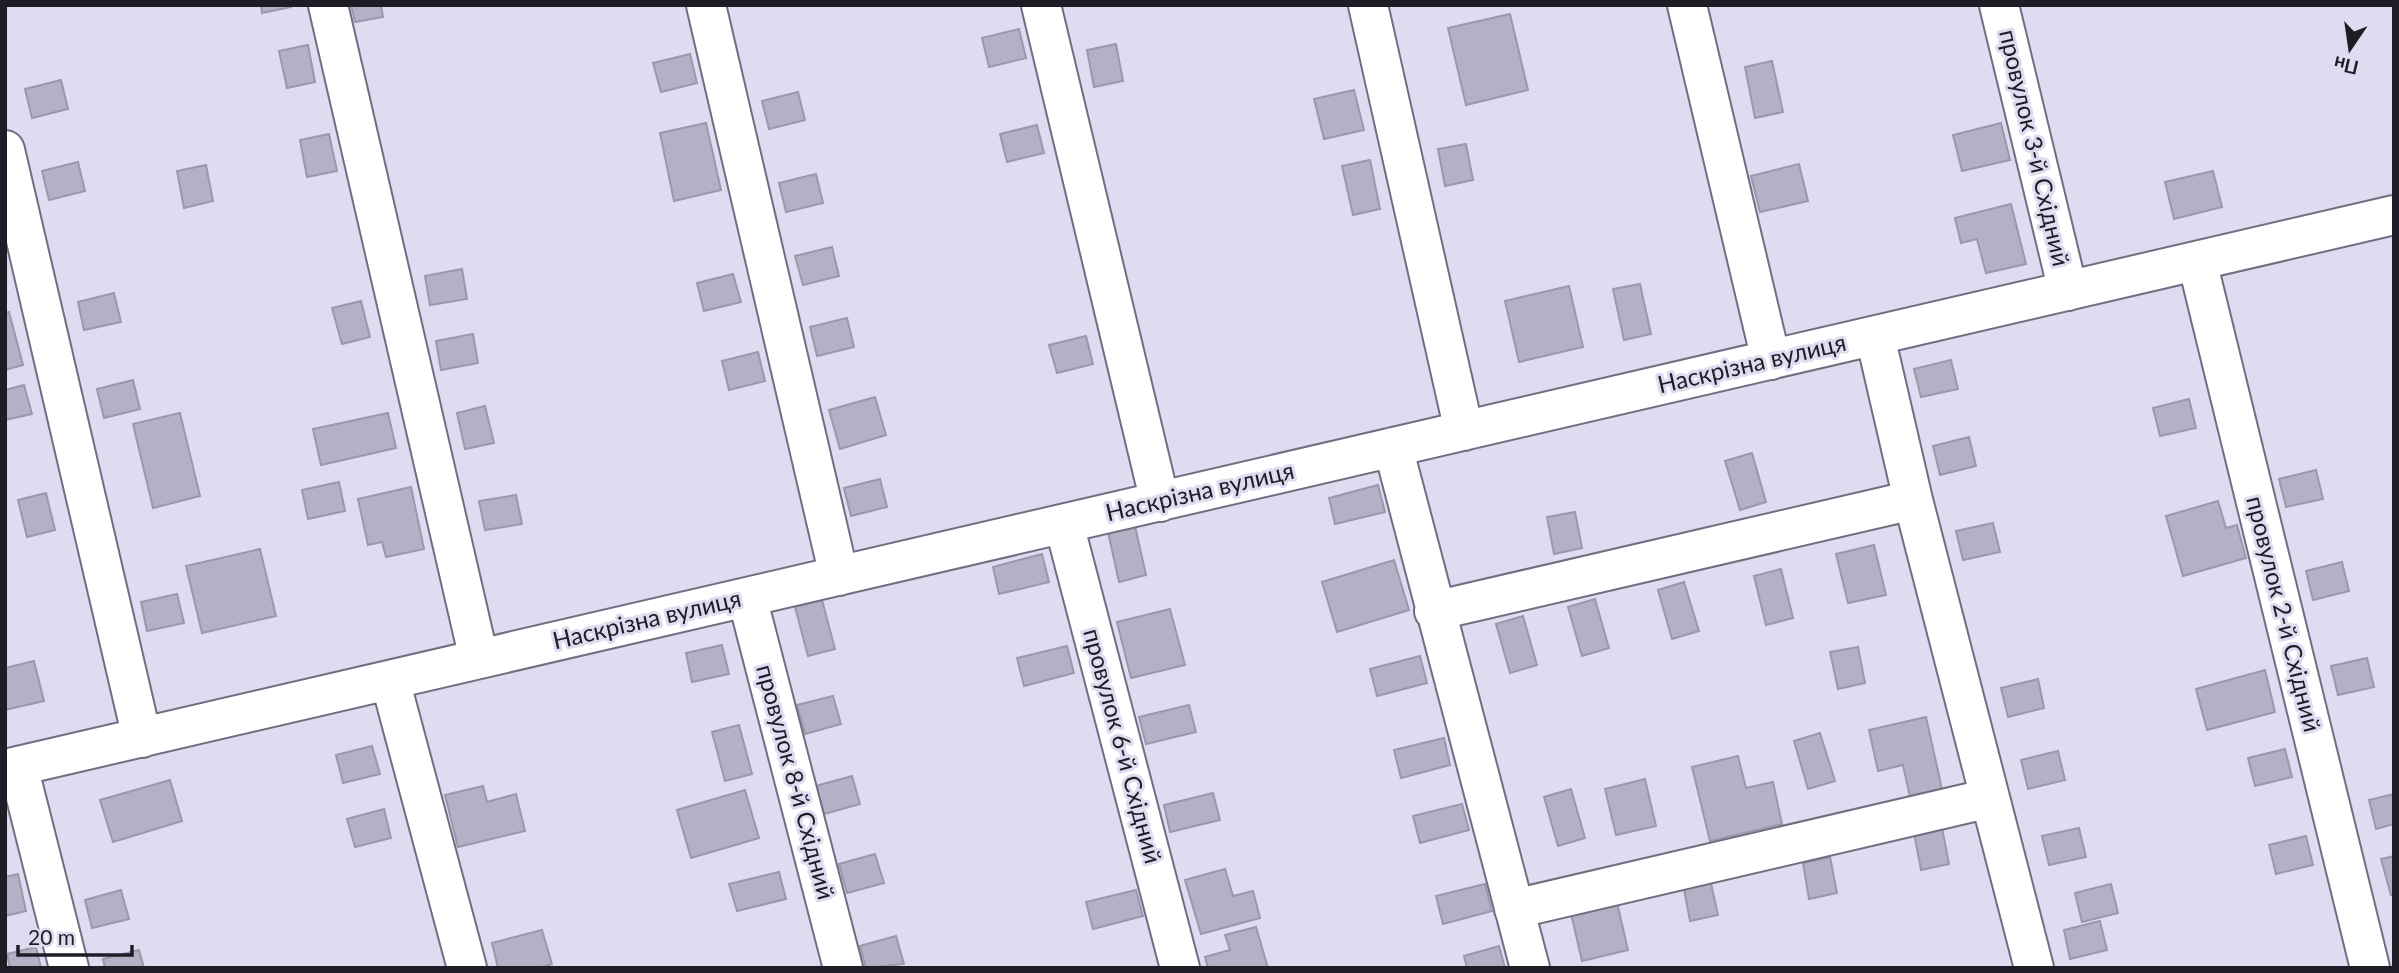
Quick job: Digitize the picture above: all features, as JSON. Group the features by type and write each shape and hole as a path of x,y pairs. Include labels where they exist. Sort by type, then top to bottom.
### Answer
{"street":[{"path":"328,5 479,659"},
{"path":"706,5 839,576"},
{"path":"1041,5 1160,502"},
{"path":"1368,5 1464,431"},
{"path":"1686,5 1770,360"},
{"name":"провулок 3-й Східний","path":"1999,5 2068,291"},
{"path":"5,150 142,738"},
{"name":"Наскрізна вулиця","path":"12,767 2394,215"},
{"name":"провулок 2-й Східний","path":"2197,261 2370,968"},
{"path":"1875,336 1913,499 2035,968"},
{"path":"1393,447 1530,968"},
{"path":"1434,611 1913,499"},
{"name":"провулок 6-й Східний","path":"1064,524 1180,968"},
{"name":"провулок 8-й Східний","path":"747,597 843,968"},
{"path":"390,680 467,968"},
{"path":"12,767 69,968"},
{"path":"1514,908 1990,798"}],"building":[{"path":"261,5 291,5 291,7 262,13"},
{"path":"351,5 381,5 383,17 355,22"},
{"path":"1510,14 1528,90 1466,105 1448,28"},
{"path":"1019,29 1026,58 989,67 982,38"},
{"path":"1116,44 1123,81 1094,87 1087,50"},
{"path":"308,45 315,82 287,88 279,51"},
{"path":"690,54 697,83 661,92 653,63"},
{"path":"1772,61 1783,112 1755,118 1745,67"},
{"path":"61,80 68,109 32,118 25,89"},
{"path":"1354,90 1364,130 1324,139 1314,99"},
{"path":"798,92 805,120 769,129 762,101"},
{"path":"706,123 721,190 674,201 660,133"},
{"path":"2001,123 2010,160 1962,171 1953,135"},
{"path":"1037,125 1044,153 1007,162 1000,134"},
{"path":"329,134 337,171 307,177 300,140"},
{"path":"1466,144 1473,180 1445,186 1438,149"},
{"path":"1370,160 1380,209 1353,215 1342,166"},
{"path":"78,162 85,191 49,200 42,171"},
{"path":"1799,164 1808,201 1760,212 1751,176"},
{"path":"206,165 213,201 184,208 177,171"},
{"path":"2213,171 2222,207 2174,219 2165,182"},
{"path":"816,174 823,203 786,212 779,183"},
{"path":"2011,204 2026,264 1986,273 1977,239 1961,243 1955,218"},
{"path":"832,247 839,276 803,285 795,256"},
{"path":"462,269 467,299 430,305 425,276"},
{"path":"733,274 741,302 704,311 697,283"},
{"path":"1640,284 1651,334 1624,340 1613,289"},
{"path":"1569,286 1583,347 1519,362 1505,301"},
{"path":"114,293 121,322 84,330 78,302"},
{"path":"361,301 370,337 342,344 332,308"},
{"path":"9,312 23,365 5,370 5,313"},
{"path":"847,318 854,347 817,356 810,327"},
{"path":"473,334 478,363 441,370 436,341"},
{"path":"1086,336 1093,364 1057,373 1049,345"},
{"path":"758,352 765,381 729,390 722,361"},
{"path":"1951,360 1958,389 1921,397 1914,369"},
{"path":"133,380 140,409 104,418 97,389"},
{"path":"24,385 32,414 5,420 5,390"},
{"path":"875,397 886,435 840,449 829,410"},
{"path":"2189,399 2196,428 2160,436 2153,408"},
{"path":"485,406 494,443 465,449 457,413"},
{"path":"180,413 200,496 153,508 133,424"},
{"path":"388,413 396,448 321,465 313,429"},
{"path":"1969,437 1976,466 1940,475 1933,446"},
{"path":"1752,453 1766,502 1740,510 1725,461"},
{"path":"2316,470 2323,499 2286,507 2279,479"},
{"path":"880,479 887,507 851,516 844,488"},
{"path":"339,482 345,511 308,519 302,490"},
{"path":"1378,485 1385,512 1335,524 1329,498"},
{"path":"411,487 424,549 386,557 382,542 368,545 358,499"},
{"path":"46,493 55,530 27,537 18,500"},
{"path":"516,495 522,524 485,530 479,501"},
{"path":"2218,501 2226,528 2237,525 2246,558 2183,576 2166,516"},
{"path":"1575,512 1582,548 1554,554 1547,517"},
{"path":"1993,523 2000,552 1963,560 1956,531"},
{"path":"1135,526 1146,575 1119,582 1108,532"},
{"path":"1874,545 1886,595 1848,603 1836,554"},
{"path":"260,549 276,616 202,633 186,566"},
{"path":"1042,554 1049,582 999,594 993,567"},
{"path":"1394,560 1409,610 1337,632 1322,582"},
{"path":"2342,562 2349,591 2313,600 2306,571"},
{"path":"1781,569 1793,618 1766,625 1754,576"},
{"path":"1684,582 1699,631 1672,639 1658,590"},
{"path":"177,594 184,623 147,631 141,602"},
{"path":"1595,599 1609,648 1582,656 1568,607"},
{"path":"822,600 835,649 808,656 795,607"},
{"path":"1170,609 1185,665 1131,678 1117,622"},
{"path":"1523,616 1537,665 1510,673 1496,624"},
{"path":"722,645 729,674 692,682 686,653"},
{"path":"1067,646 1074,673 1024,686 1017,658"},
{"path":"1858,647 1865,683 1838,689 1830,652"},
{"path":"1420,656 1427,683 1377,696 1370,669"},
{"path":"2367,658 2374,687 2338,695 2331,666"},
{"path":"34,661 44,701 5,710 5,668"},
{"path":"2265,670 2275,712 2207,730 2196,689"},
{"path":"2038,679 2044,708 2008,717 2001,688"},
{"path":"833,696 841,724 805,734 797,705"},
{"path":"1189,705 1196,732 1146,744 1139,717"},
{"path":"1926,717 1942,789 1910,797 1903,765 1878,771 1869,730"},
{"path":"739,725 752,774 725,781 712,732"},
{"path":"1820,733 1835,781 1808,789 1794,741"},
{"path":"1444,738 1450,765 1401,778 1394,750"},
{"path":"372,746 380,774 343,783 336,755"},
{"path":"2285,749 2292,777 2255,786 2248,758"},
{"path":"2058,751 2065,780 2028,789 2021,760"},
{"path":"1738,756 1746,788 1773,782 1782,824 1710,841 1692,767"},
{"path":"852,776 860,804 824,814 816,786"},
{"path":"1645,779 1656,826 1616,835 1605,789"},
{"path":"170,780 182,821 113,842 100,800"},
{"path":"483,786 487,802 516,794 525,831 458,847 445,795"},
{"path":"1571,789 1585,838 1558,846 1544,797"},
{"path":"745,790 759,838 691,858 677,810"},
{"path":"1213,793 1220,820 1170,832 1164,805"},
{"path":"2394,794 2394,824 2376,829 2369,800"},
{"path":"1462,804 1469,830 1420,843 1413,816"},
{"path":"384,809 391,838 355,847 347,819"},
{"path":"1942,828 1949,864 1921,870 1914,833"},
{"path":"2079,828 2086,857 2049,865 2042,836"},
{"path":"2306,836 2313,865 2276,874 2269,845"},
{"path":"875,854 884,883 847,893 839,864"},
{"path":"2394,856 2394,895 2391,895 2381,859"},
{"path":"1830,857 1837,893 1809,899 1803,863"},
{"path":"1225,869 1233,896 1253,891 1260,918 1201,934 1185,880"},
{"path":"779,872 786,899 737,911 729,884"},
{"path":"18,874 26,911 5,916 5,877"},
{"path":"1710,879 1718,915 1690,921 1683,884"},
{"path":"1485,884 1492,911 1443,924 1436,896"},
{"path":"2111,884 2118,913 2082,922 2075,893"},
{"path":"121,890 129,919 92,928 85,900"},
{"path":"1136,890 1143,916 1093,929 1086,902"},
{"path":"1615,894 1628,950 1582,961 1569,905"},
{"path":"2100,921 2107,950 2070,959 2064,930"},
{"path":"1256,927 1268,968 1208,968 1205,957 1230,950 1225,935"},
{"path":"542,930 552,964 538,968 498,968 492,943"},
{"path":"896,936 904,964 866,968 860,946"},
{"path":"1499,946 1505,968 1467,968 1464,956"},
{"path":"36,947 41,968 10,968 7,954"},
{"path":"139,950 144,968 105,968 103,959"}]}
